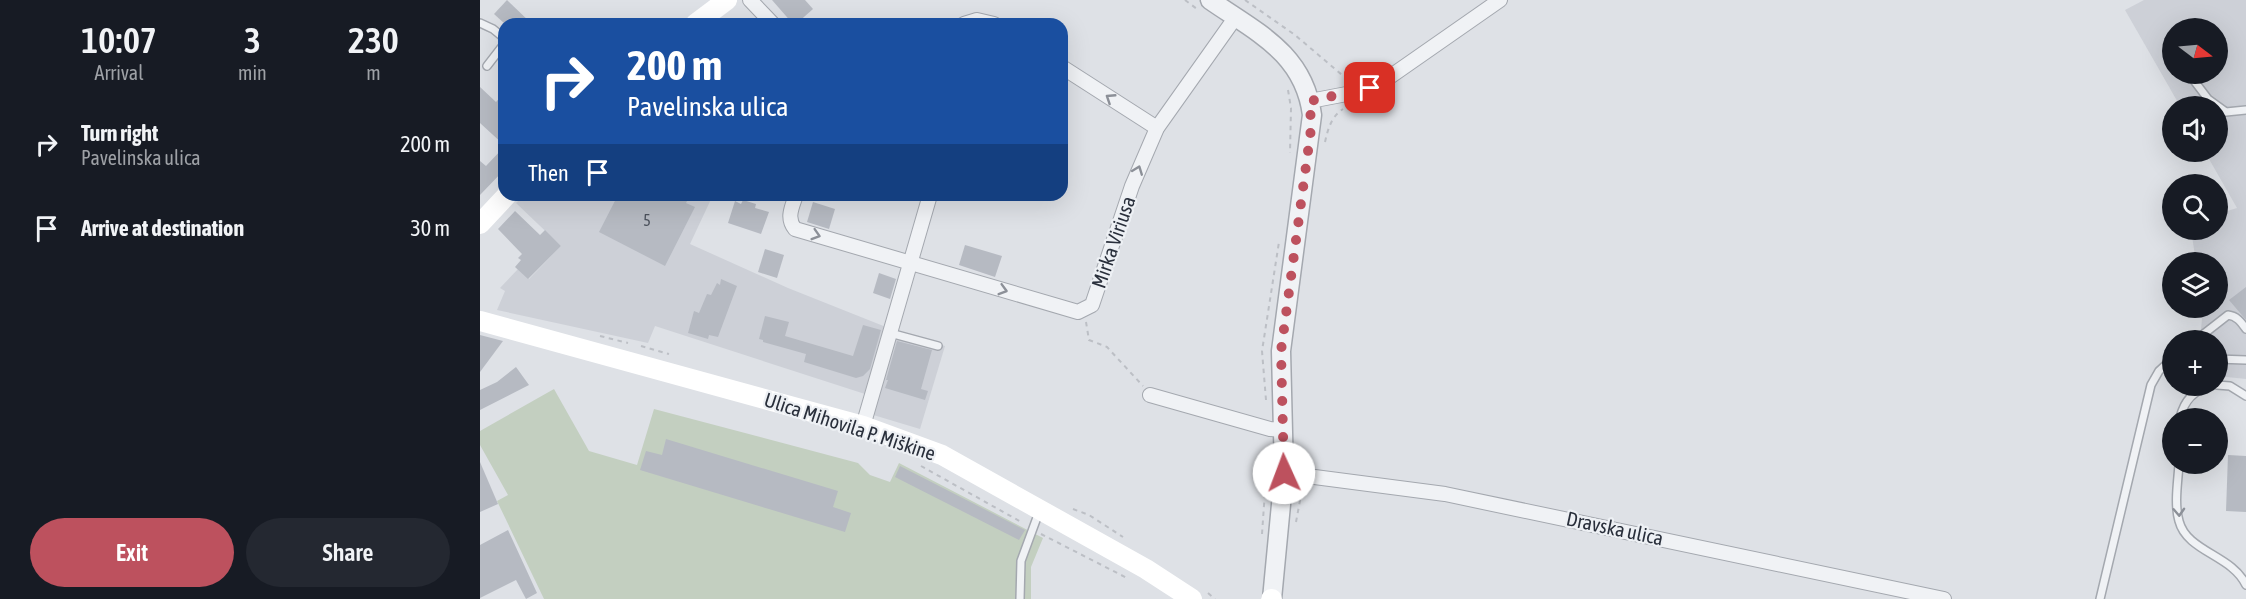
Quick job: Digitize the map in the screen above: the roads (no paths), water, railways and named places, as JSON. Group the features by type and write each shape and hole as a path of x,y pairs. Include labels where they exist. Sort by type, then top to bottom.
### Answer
{"main road":[{"path":"703,18 727,0"},
{"path":"480,224 501,201"},
{"name":"Ulica Mihovila P. Miškine","path":"480,321 863,426 942,455 1146,569 1192,599"}],"street":[{"path":"750,0 767,18"},
{"path":"1210,0 1288,57 1303,79 1310,101 1311,129 1281,351 1284,473 1272,599"},
{"path":"1310,101 1357,92 1381,83 1500,0"},
{"name":"Mirka Viriusa","path":"794,201 790,213 790,224 795,229 1078,312 1086,310 1092,305 1132,186 1157,128 1235,18"},
{"path":"1068,71 1157,128"},
{"path":"863,426 928,201"},
{"path":"1150,395 1270,429 1282,430"},
{"name":"Dravska ulica","path":"1284,473 1456,496 1944,599"}],"lane":[{"path":"480,23 498,33"},
{"path":"487,66 498,52"},
{"path":"2197,84 2208,99 2226,112 2246,110"},
{"path":"2209,330 2228,315 2234,316 2246,329"},
{"path":"890,333 938,346"},
{"path":"2228,359 2246,360"},
{"path":"2100,599 2151,385 2162,367"},
{"path":"2228,386 2246,396"},
{"path":"2179,474 2179,523 2190,540 2233,568 2241,575 2246,585"},
{"path":"1020,599 1021,561 1040,509"}]}
